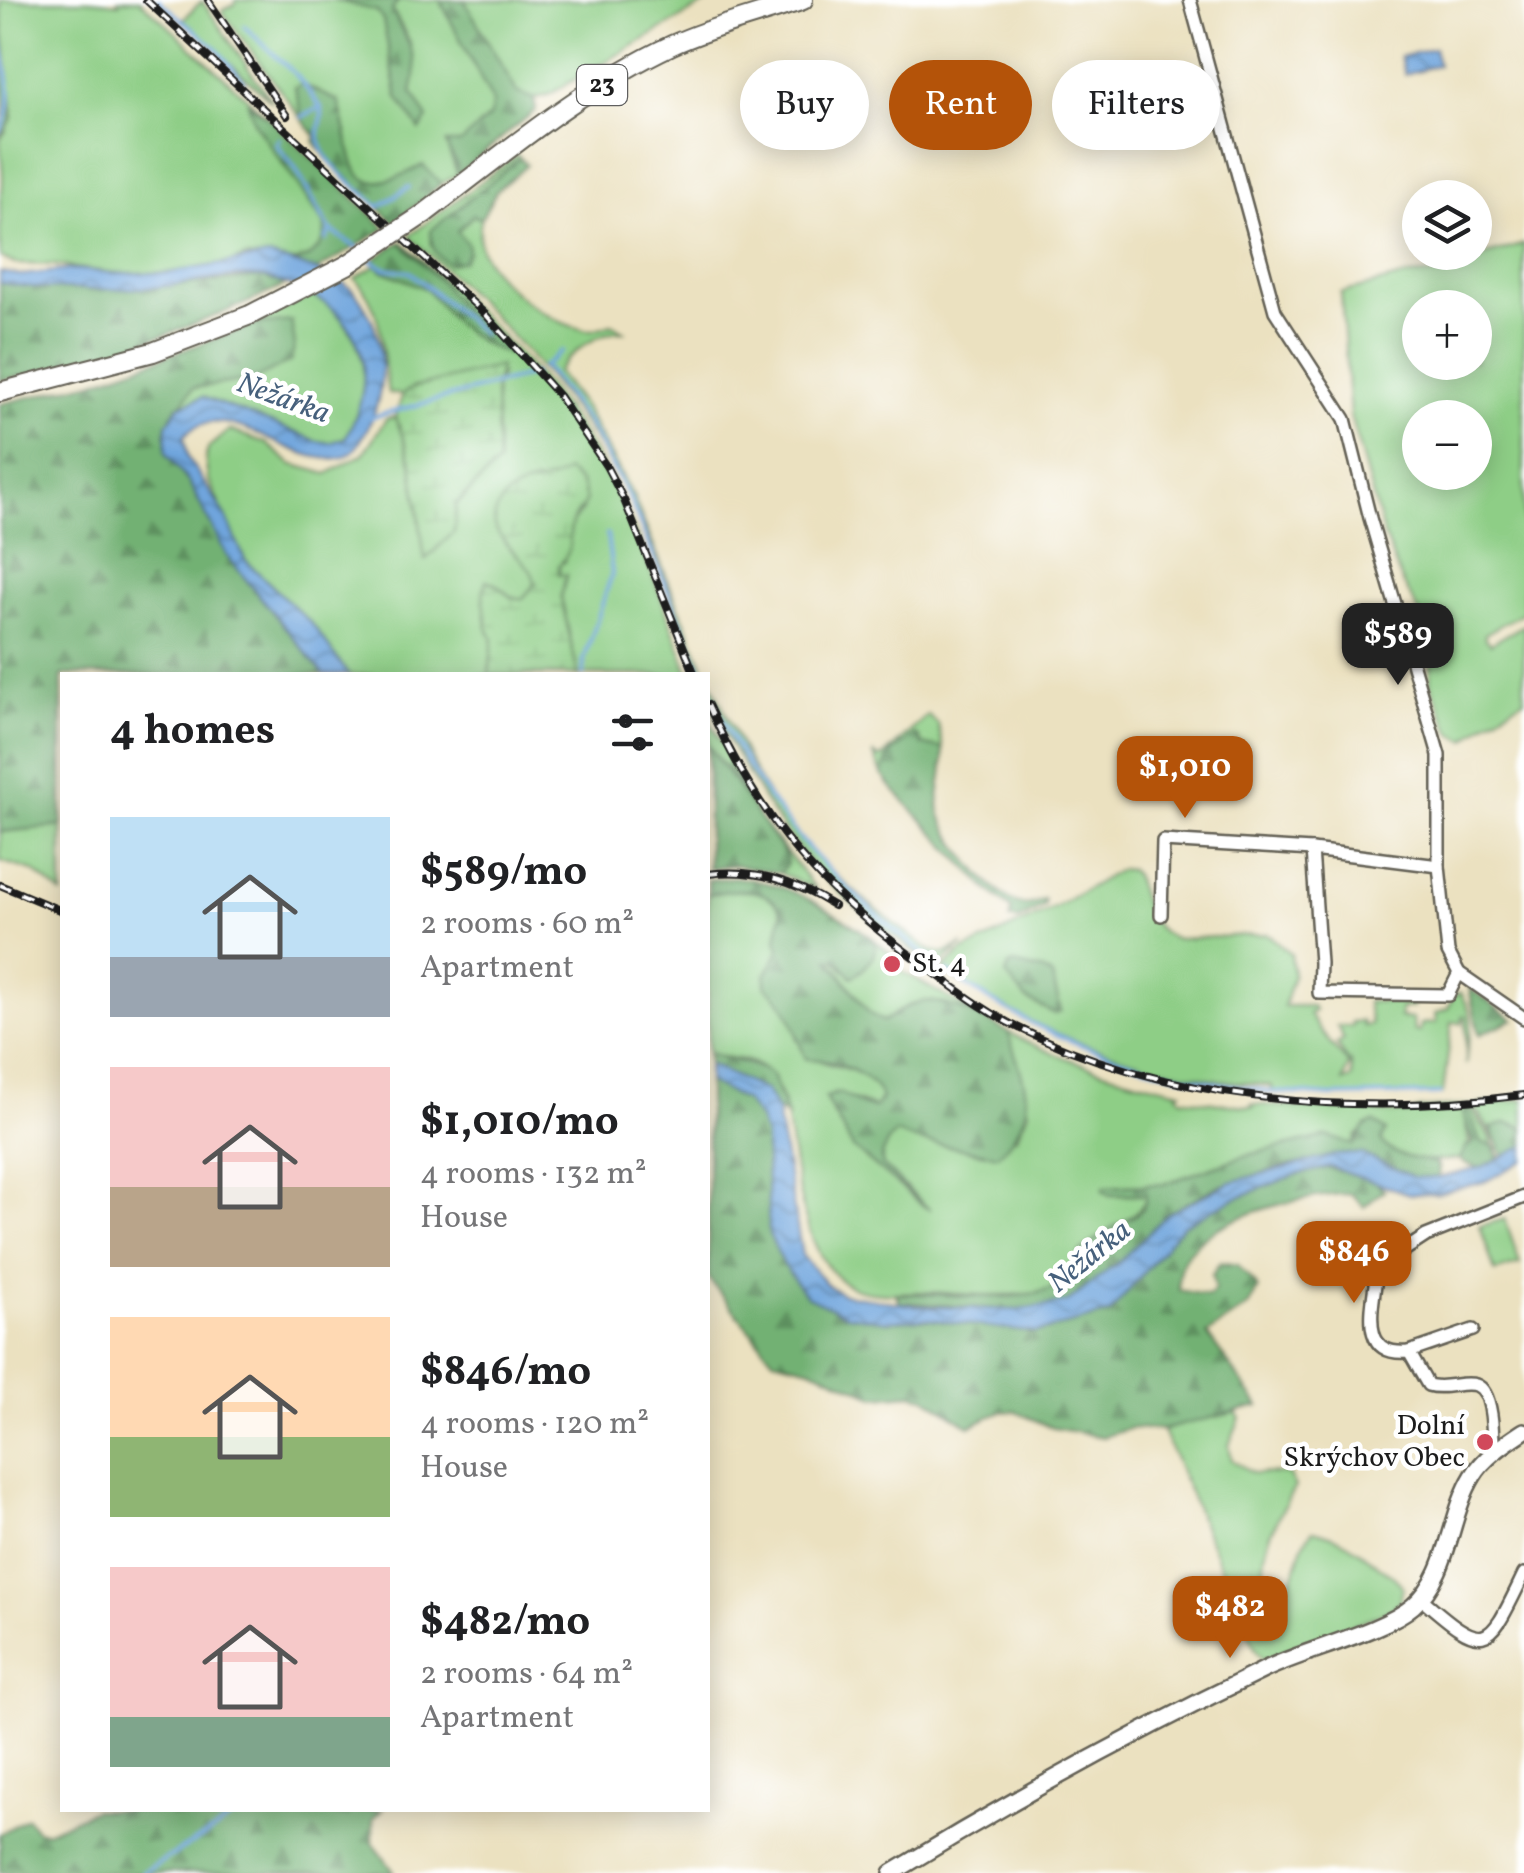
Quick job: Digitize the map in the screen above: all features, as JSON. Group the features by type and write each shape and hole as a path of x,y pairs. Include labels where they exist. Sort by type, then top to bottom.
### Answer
{"main road":[{"name":"23","path":"0,392 153,352 250,315 347,265 620,73 674,44 803,0"}],"street":[{"path":"1190,0 1274,311 1344,419 1439,754 1439,866 1448,952 1459,973 1524,1018"},
{"path":"1161,915 1163,840 1312,850 1439,866"},
{"path":"1312,850 1319,993 1448,995 1459,973"},
{"path":"1474,1330 1409,1352 1389,1354 1379,1348 1372,1335 1377,1268 1426,1236 1524,1198"},
{"path":"1409,1352 1428,1385 1476,1385 1483,1390 1494,1430 1492,1454"},
{"path":"1494,1430 1522,1432"},
{"path":"892,1873 960,1831 1194,1704 1272,1666 1394,1618 1421,1598 1434,1576 1473,1475 1492,1454 1522,1432"},
{"path":"1421,1598 1465,1634 1481,1637 1500,1626 1524,1574"}],"green space":[{"path":"0,0 140,0 271,120 249,104 255,124 324,223 324,241 312,255 295,262 246,257 228,264 167,273 114,273 15,264 0,257 0,138 6,131"},
{"path":"0,0 13,117 0,138 4,118"},
{"path":"235,0 336,0 377,11 383,20 398,98 428,119 412,92 410,42 392,9 399,0 440,0 493,102 491,116 460,143 446,144 458,174 441,184 423,165 390,180 368,181 361,176 346,131 295,88 303,121 222,11 235,4"},
{"path":"336,0 399,0 392,9 414,58 412,92 428,119 420,130 398,98 383,20 377,11"},
{"path":"440,0 464,0 517,92 534,99 536,110 458,174 446,143 460,143 490,116 493,102"},
{"path":"464,0 712,0 548,95 534,99 517,92"},
{"path":"202,1 272,102 183,19"},
{"path":"301,84 338,101 352,159 357,172 366,179 378,182 423,165 441,184 395,223 326,158 314,141 316,137 303,121 295,88"},
{"path":"248,103 386,228 314,272 295,262 318,248 324,237 324,223 255,124"},
{"path":"517,155 520,158 432,230 431,246 468,252 467,243 457,232 473,215 481,219 480,243 489,264 527,302 575,327 592,330 612,324 623,331 605,334 586,344 557,372 584,407 633,496 706,672 699,672 640,519 583,423 503,326 409,236"},
{"path":"520,158 527,165 497,190 481,219 473,215 457,231 467,243 468,252 463,261 448,264 434,250 431,230"},
{"path":"402,241 478,312 570,415 605,471 633,528 689,672 577,672 561,597 566,576 559,575 559,565 564,562 572,522 583,509 556,480 533,483 499,507 502,536 528,565 535,584 523,598 517,598 486,581 487,626 493,639 489,672 347,672 313,625 245,560 208,479 205,458 209,447 229,430 266,443 291,464 327,474 363,454 386,419 396,417 412,465 425,558 454,532 456,505 498,463 495,389 501,374 412,388 402,395 388,393 377,318 355,278 377,265 427,289 454,322 488,346 507,353 501,340 465,313"},
{"path":"400,242 442,283 465,313 501,340 509,350 507,354 480,342 454,322 427,289 381,270 373,260"},
{"path":"1524,244 1524,612 1485,634 1485,639 1490,644 1524,625 1524,699 1466,740 1452,734 1430,683 1432,653 1420,614 1384,536 1350,416 1341,293 1406,276 1492,270 1492,254"},
{"path":"262,277 286,285 146,341 0,381 0,283 145,288"},
{"path":"314,294 346,325 362,359 362,397 345,438 330,443 317,441 203,397 179,406 193,388 219,384 291,322 254,325"},
{"path":"291,321 295,344 291,361 255,379 193,388 167,424 166,452 190,484 227,556 322,672 60,672 60,826 0,832 0,404 93,382 254,325"},
{"path":"500,366 495,389 498,463 456,504 454,532 425,560 412,465 396,417 402,395 412,388"},
{"path":"567,471 581,484 586,500 573,520 568,553 559,565 559,575 566,575 561,597 577,672 489,672 493,639 487,626 483,594 486,580 517,598 523,598 535,584 525,563 499,535 496,512 511,493"},
{"path":"710,680 766,791 821,861 929,950 944,954 964,944 936,968 830,883 776,817 714,709"},
{"path":"928,715 938,724 943,748 922,745 914,735 889,755 882,774 873,753 878,758 884,756"},
{"path":"710,721 750,797 726,764 760,819 710,748"},
{"path":"914,735 922,745 943,748 940,811 961,850 1011,900 1027,904 1044,899 1045,905 1019,920 1010,919 1011,909 984,886 891,787 882,774 889,755"},
{"path":"710,748 786,856 787,864 779,873 735,865 710,868"},
{"path":"760,819 816,889 779,873 786,856"},
{"path":"60,826 60,892 33,871 0,861 0,832"},
{"path":"1121,869 1130,870 1148,914 1167,935 1177,939 1268,934 1291,954 1293,975 1284,1006 1312,1006 1315,1011 1309,1014 1349,1064 1343,1082 1352,1078 1351,1061 1337,1044 1344,1040 1337,1026 1362,1021 1363,1026 1371,1025 1367,1002 1413,1000 1413,1007 1401,1008 1400,1018 1413,1019 1414,1031 1420,1032 1421,1024 1436,1023 1435,1014 1448,1009 1453,996 1461,993 1471,1023 1466,1054 1463,1016 1462,1023 1452,1022 1443,1094 1332,1096 1272,1092 1272,1086 1176,1072 1105,1052 1005,1008 943,968 963,951 1056,907"},
{"path":"734,877 790,890 870,936 876,946 873,956 852,977 835,959 829,959 870,1014 883,1021 926,1001 968,1012 1008,1032 1024,1083 1025,1111 1012,1139 998,1155 918,1141 896,1133 885,1148 883,1166 930,1210 853,1148 825,1097 840,1093 875,1108 882,1098 860,1074 828,1061 806,1059 782,1002 766,987 766,976 780,949 777,940 782,911 775,902 758,892 710,894 710,880"},
{"path":"758,893 777,904 782,912 777,940 780,949 766,976 766,987 788,1009 797,1039 811,1054 863,1075 876,1088 882,1098 876,1108 835,1093 826,1100 853,1148 926,1208 883,1166 885,1148 896,1133 985,1154 1017,1136 1028,1112 1008,1032 1093,1067 1181,1091 1181,1098 1253,1107 1252,1104 1407,1114 1419,1109 1470,1105 1497,1149 1480,1143 1463,1112 1469,1142 1460,1159 1417,1160 1396,1154 1381,1140 1386,1131 1374,1122 1356,1136 1353,1145 1327,1136 1244,1156 1164,1184 1109,1195 1146,1195 1136,1212 1090,1246 1067,1277 1049,1289 993,1295 860,1290 829,1269 810,1231 785,1109 771,1077 753,1063 710,1053 710,894"},
{"path":"870,936 899,961 903,972 987,1020 931,1002 911,1005 883,1021 870,1014 829,958 844,970 876,946"},
{"path":"1014,964 1052,976 1061,1011 1055,1014 1026,999 1006,975"},
{"path":"1469,988 1514,1019 1479,1035"},
{"path":"710,1053 772,1075 787,1116 777,1111 766,1091 710,1065"},
{"path":"710,1083 745,1101 759,1119 765,1136 768,1190 785,1267 887,1321 925,1319 1036,1333 1110,1313 1183,1225 1234,1199 1295,1175 1327,1168 1372,1179 1384,1190 1364,1207 1351,1194 1330,1195 1243,1216 1194,1246 1181,1266 1179,1290 1209,1296 1215,1289 1212,1275 1220,1262 1238,1265 1258,1288 1248,1307 1207,1334 1259,1406 1162,1430 1131,1428 1103,1437 1053,1428 1014,1411 1000,1412 969,1426 925,1397 876,1397 811,1368 773,1359 710,1280"},
{"path":"1524,1099 1524,1128 1514,1124 1491,1128 1495,1140 1474,1105"},
{"path":"1466,1110 1480,1142 1492,1145 1501,1158 1479,1168 1460,1159 1473,1143 1463,1112"},
{"path":"1374,1122 1386,1131 1381,1140 1386,1146 1405,1157 1436,1163 1438,1178 1413,1177 1362,1154 1286,1166 1216,1187 1167,1214 1122,1259 1068,1302 1018,1311 899,1302 896,1295 1002,1297 1042,1292 1061,1282 1082,1251 1143,1208 1146,1195 1109,1195 1104,1187 1164,1184 1244,1156 1327,1136 1353,1145 1363,1129"},
{"path":"1507,1123 1524,1128 1524,1146 1504,1157 1491,1128"},
{"path":"1505,1219 1520,1264 1495,1272 1480,1226"},
{"path":"1236,1412 1240,1418 1229,1445 1232,1460 1253,1473 1288,1474 1295,1487 1267,1547 1266,1587 1279,1594 1286,1589 1313,1530 1347,1543 1397,1580 1403,1587 1400,1601 1393,1609 1264,1660 1256,1650 1163,1431"},
{"path":"90,1812 380,1812 373,1819 373,1843 395,1873 0,1873 0,1834 27,1818 36,1830 46,1832"}],"water":[{"path":"1434,48 1438,65 1405,74 1400,57"},
{"path":"269,256 341,282 358,296 368,312 379,345 381,381 373,416 348,455 319,458 218,422 200,425 184,436 188,458 226,516 245,560 313,625 347,672 322,672 227,556 190,484 166,452 167,424 179,406 203,397 317,441 330,443 345,438 363,390 363,368 359,347 334,311 290,286 250,276 107,289 0,283 0,272 21,275 74,269 167,273"},
{"path":"710,1065 766,1091 777,1111 802,1255 827,1285 843,1294 918,1306 1018,1310 1068,1302 1122,1259 1167,1214 1231,1182 1334,1155 1362,1154 1413,1177 1438,1178 1480,1168 1524,1146 1524,1161 1484,1182 1436,1194 1409,1194 1330,1167 1295,1175 1183,1225 1110,1313 1036,1333 925,1319 887,1321 847,1315 806,1296 785,1267 769,1234 765,1136 759,1119 745,1101 710,1083"}],"waterway":[{"path":"158,0 216,48 243,81"},
{"path":"244,26 297,76 320,106"},
{"path":"0,37 9,97 0,130"},
{"path":"302,117 321,107 322,149 335,168 379,207 409,187"},
{"path":"279,139 276,144 295,168 330,230 326,240"},
{"path":"330,230 359,249"},
{"path":"369,259 384,268 410,272 483,334"},
{"path":"543,367 562,351"},
{"path":"544,366 588,423 629,497 701,672"},
{"path":"369,418 534,374"},
{"path":"583,672 612,574 607,534"},
{"path":"710,693 751,771 802,841 863,903 934,962"},
{"path":"948,972 1011,1012 1077,1043 1147,1067 1220,1084"},
{"path":"1221,1084 1272,1092"},
{"path":"1275,1092 1332,1096 1440,1094"},
{"path":"142,1873 239,1812"}],"railway":[{"path":"146,0 486,315 559,396 624,500 694,672"},
{"path":"208,0 287,116"},
{"path":"710,709 770,817 820,877 881,933 1011,1024 1070,1051 1132,1072 1262,1097 1394,1104 1524,1095"},
{"path":"710,874 774,878 834,906"},
{"path":"0,885 60,910"}],"place":[{"name":"St. 4","path":"892,964"},
{"name":"Dolní Skrýchov Obec","path":"1485,1442"}],"water label":[{"name":"Nežárka","path":"283,399"},
{"name":"Nežárka","path":"1090,1257"}]}
